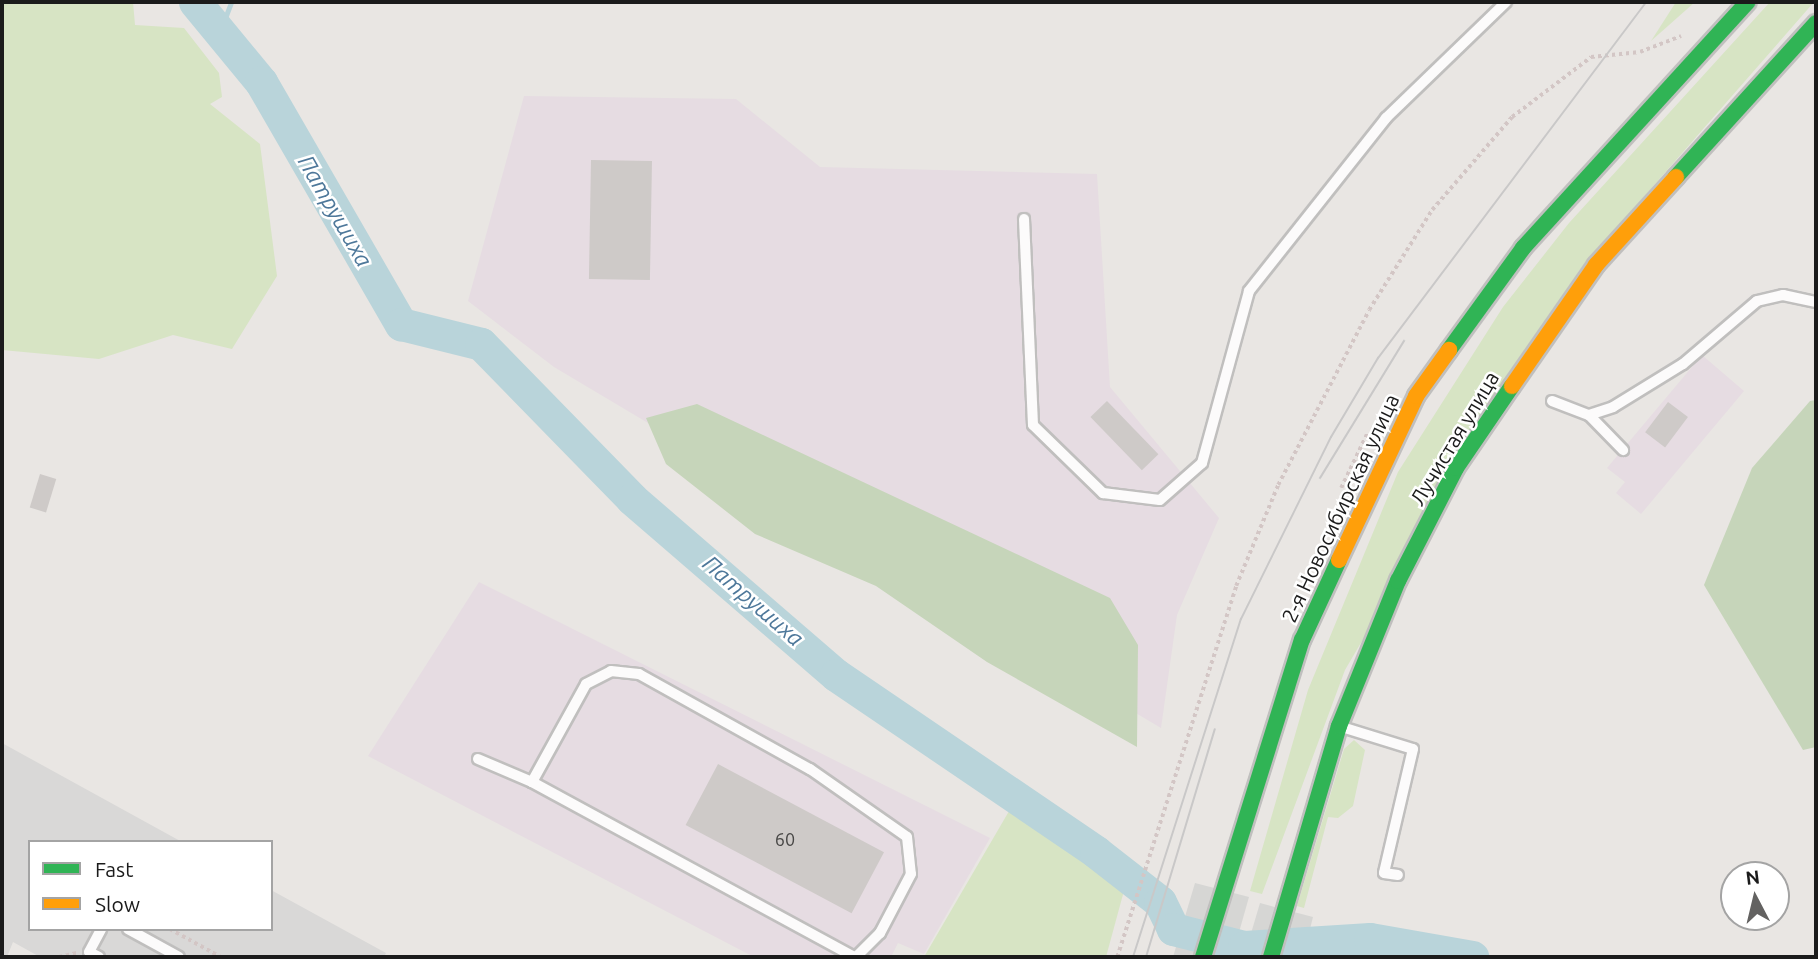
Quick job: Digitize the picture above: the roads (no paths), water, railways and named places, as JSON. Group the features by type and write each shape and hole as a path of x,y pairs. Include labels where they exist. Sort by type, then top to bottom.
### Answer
{"main road":[{"name":"2-я Новосибирская улица","path":"1203,957 1302,640 1416,396 1523,248 1748,2"},
{"name":"Лучистая улица","path":"1271,957 1339,726 1398,581 1489,413 1596,265 1816,23"}],"lane":[{"path":"1024,219 1033,425 1103,493 1160,500 1202,463 1249,291 1386,118 1506,2"},
{"path":"1589,415 1613,407 1687,367 1757,301 1783,295 1816,302"},
{"path":"1552,401 1589,415 1623,450"},
{"path":"478,759 532,782 855,957 880,933 911,874 907,837 810,769 639,674 611,671 586,684 532,782"},
{"path":"1339,726 1413,749 1384,873 1398,875"},
{"path":"86,955 100,931"},
{"path":"132,931 179,957"}],"waterway":[{"name":"Патрушиха","path":"195,2 261,82 401,324 481,344 632,499 836,675 1096,852 1160,902 1173,929 1244,947 1370,939 1472,957"},
{"path":"220,31 231,2"}],"tram line":[{"path":"1133,957 1241,619 1331,437 1378,358 1646,2"},
{"path":"1320,478 1404,341"},
{"path":"1146,957 1215,729"}]}
